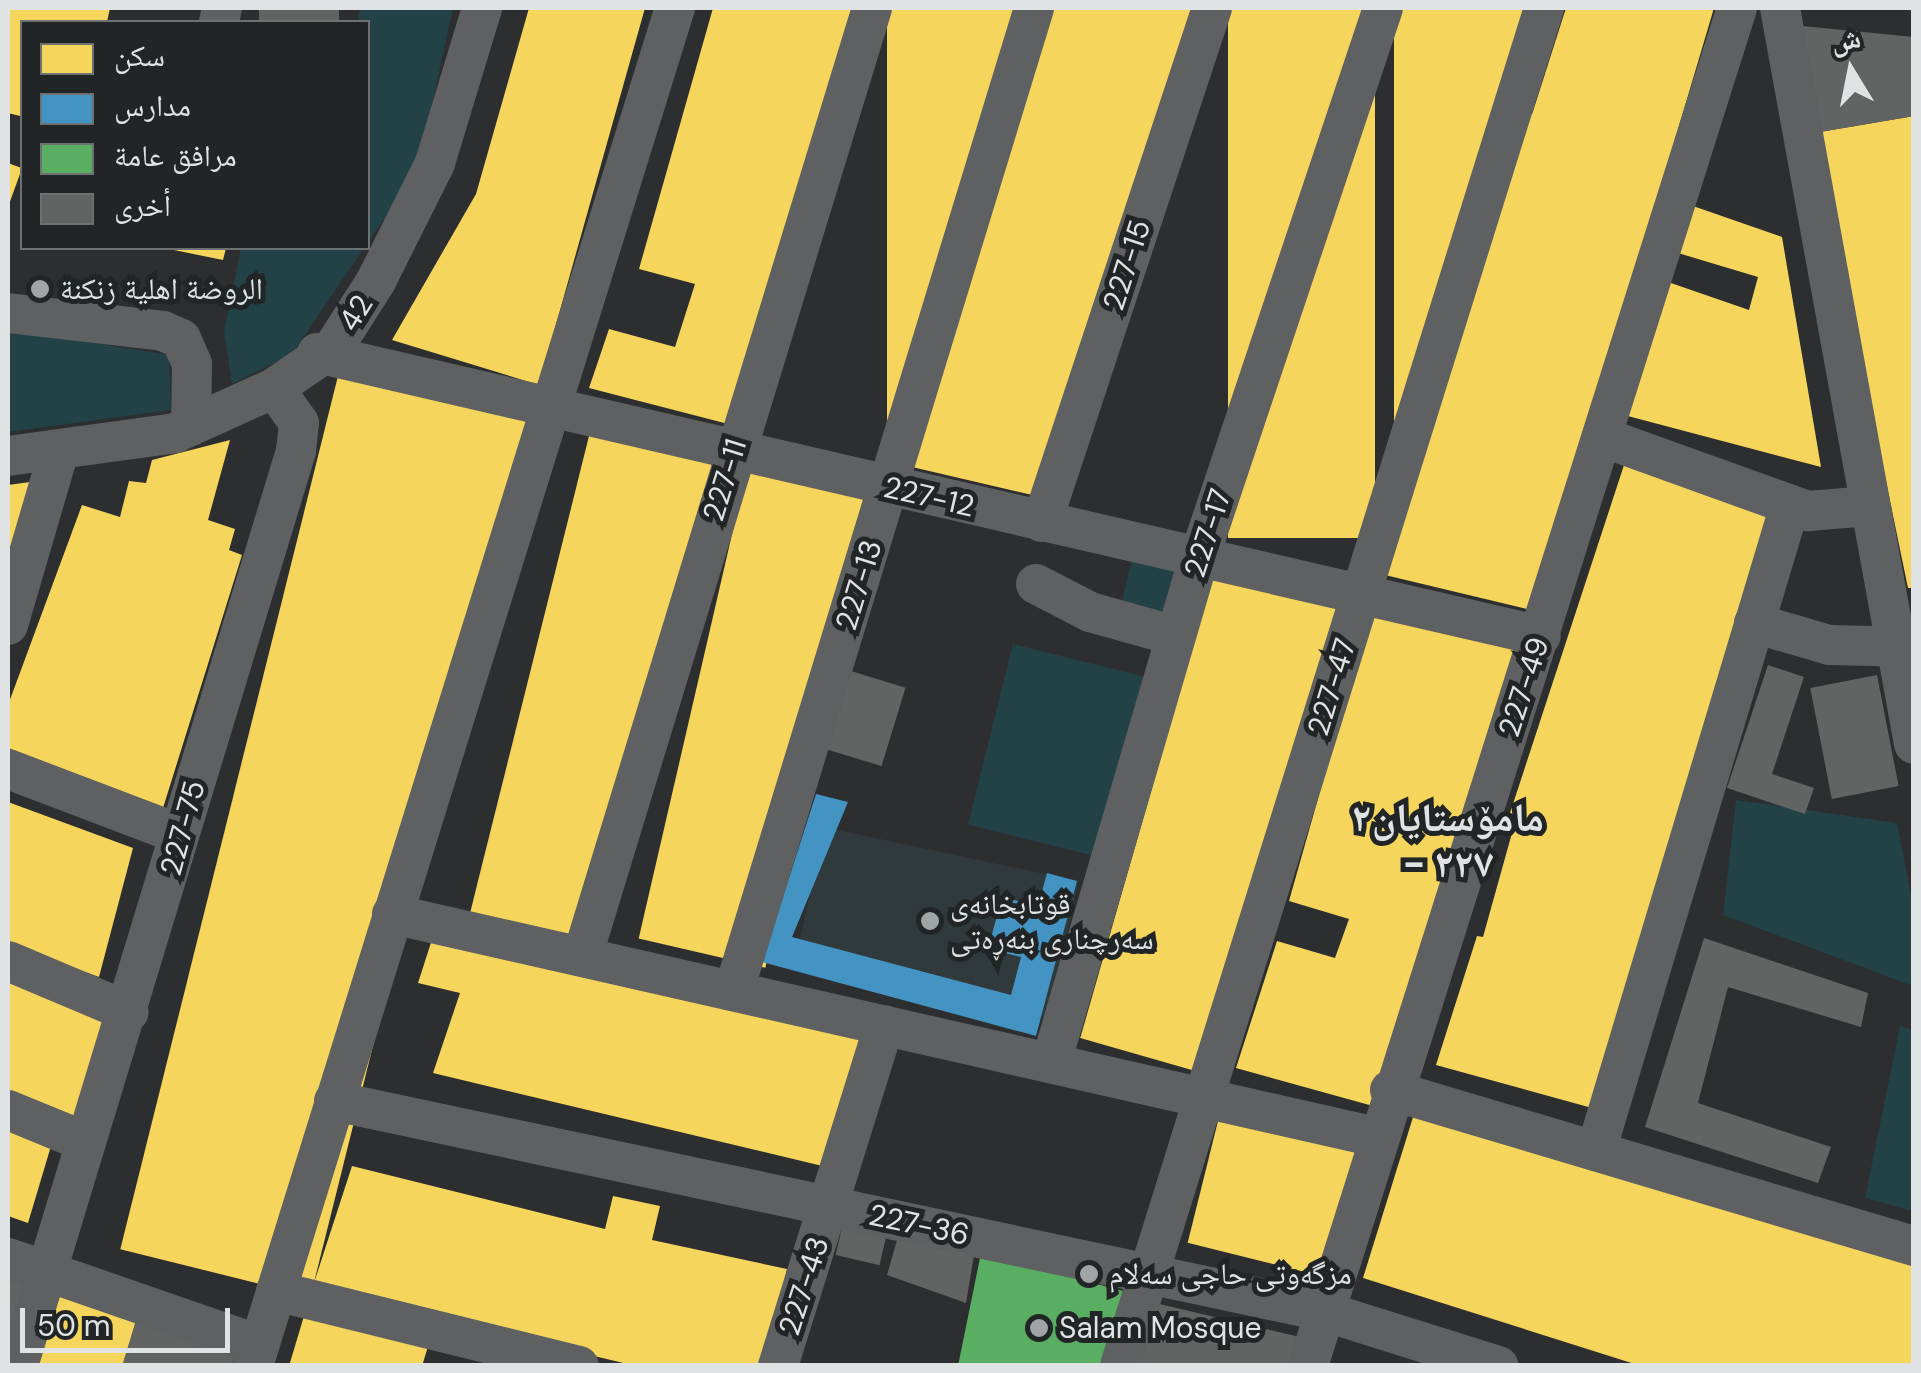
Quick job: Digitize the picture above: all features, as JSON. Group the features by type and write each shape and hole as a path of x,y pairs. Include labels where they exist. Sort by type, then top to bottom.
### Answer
{"street":[{"name":"42","path":"8,456 59,451 191,426 274,388 317,353 334,347 376,281 435,163 482,8"},
{"path":"26,1265 256,1355 675,8"},
{"name":"227-11","path":"583,954 733,452 872,8"},
{"name":"227-13","path":"734,990 1034,8"},
{"name":"227-15","path":"1042,522 1212,8"},
{"name":"227-17","path":"1052,1063 1200,558 1382,8"},
{"name":"227-47","path":"1120,1366 1544,8"},
{"name":"227-49","path":"1308,1366 1390,1090 1541,636 1737,8"},
{"path":"1780,8 1869,506 1904,649 1914,744"},
{"path":"8,313 163,331 181,340 192,364 191,426"},
{"name":"227-12","path":"317,353 550,412 1362,591 1541,636"},
{"name":"227-75","path":"18,1366 26,1265 86,1142 129,1012 296,450 299,423 274,388"},
{"path":"1602,437 1808,511 1869,506"},
{"path":"8,625 59,451"},
{"path":"1596,1152 1790,505"},
{"path":"1036,584 1090,612 1176,636"},
{"path":"1754,623 1829,645 1904,649"},
{"path":"8,769 179,834"},
{"path":"392,914 583,954 1376,1137"},
{"path":"8,961 129,1012"},
{"name":"227-43","path":"778,1366 884,1025"},
{"path":"1390,1090 1914,1246"},
{"name":"227-36","path":"334,1102 1322,1311 1499,1366"},
{"path":"8,1110 86,1142"},
{"path":"276,1291 444,1350 580,1366"}],"shaded area":[{"path":"360,8 453,8 418,169 370,239 370,20 358,20"},
{"path":"241,250 363,250 292,354 232,384 224,331"},
{"path":"8,329 169,355 171,410 8,432"},
{"path":"1133,554 1186,566 1173,619 1121,607"},
{"path":"1013,644 1149,678 1104,858 968,824"},
{"path":"1736,800 1897,823 1913,905 1913,986 1723,915"},
{"name":"قوتابخانەی سەرچناری بنەڕەتی","path":"824,827 1078,881 1049,1017 795,963"},
{"path":"1900,1026 1913,1030 1913,1211 1865,1198"}],"building: سكن":[{"path":"8,8 110,8 107,20 20,20 20,116 8,113"},
{"path":"529,8 645,8 539,385 392,340 476,194"},
{"path":"713,8 859,8 732,425 589,388 609,329 675,347 695,284 639,269"},
{"path":"887,8 1024,8 1024,456 887,456"},
{"path":"1047,8 1194,8 1041,497 912,467"},
{"path":"1228,8 1375,8 1375,538 1228,538"},
{"path":"1394,8 1532,8 1532,568 1394,568"},
{"path":"1566,8 1714,8 1535,611 1385,575"},
{"path":"1914,116 1914,588 1908,588 1814,133"},
{"path":"8,163 20,167 20,174 8,207"},
{"path":"1693,206 1782,237 1821,467 1624,415 1668,282 1749,310 1758,277 1678,253"},
{"path":"174,250 226,250 223,260"},
{"path":"339,372 529,419 310,1297 120,1249"},
{"path":"590,432 716,463 595,951 469,919"},
{"path":"230,440 208,520 235,529 229,550 242,555 163,808 8,748 8,705 82,505 120,517 129,481 146,483 152,460"},
{"path":"1625,462 1785,515 1592,1108 1436,1065 1477,936 1483,937 1517,815 1510,813"},
{"path":"748,465 875,494 765,968 639,939"},
{"path":"30,482 13,540 8,553 8,485"},
{"path":"1215,568 1347,606 1212,1076 1080,1038"},
{"path":"1372,608 1516,650 1373,1106 1236,1068 1277,941 1335,958 1349,919 1289,901"},
{"path":"8,802 133,848 99,977 8,944"},
{"path":"436,927 871,1031 835,1169 433,1073 460,993 418,983"},
{"path":"8,968 108,1008 74,1120 8,1095"},
{"path":"1222,1105 1369,1142 1335,1280 1188,1243"},
{"path":"1414,1114 1914,1260 1914,1366 1641,1366 1363,1278"},
{"path":"8,1116 54,1136 28,1223 8,1216"},
{"path":"352,1166 605,1229 613,1196 660,1206 652,1240 787,1269 764,1366 636,1366 312,1289"},
{"path":"54,1284 138,1314 123,1366 29,1366"},
{"path":"307,1306 430,1340 422,1366 289,1366"}],"building: مدارس":[{"path":"816,794 848,802 792,937 1011,995 1021,957 988,949 1002,897 1038,906 1047,873 1077,881 1036,1036 762,962"}],"building: مرافق عامة":[{"name":"Salam Mosque","path":"981,1253 1123,1291 1101,1366 958,1366"}],"building: أخرى":[{"path":"259,8 339,8 339,20 259,20"},
{"path":"1792,25 1914,37 1914,116 1814,133"},
{"path":"1768,665 1804,677 1772,774 1814,788 1805,814 1727,788"},
{"path":"851,671 906,688 882,766 827,749"},
{"path":"1877,675 1899,786 1832,799 1810,688"},
{"path":"1704,938 1868,993 1861,1027 1728,987 1698,1103 1831,1147 1818,1183 1645,1127"},
{"path":"844,1219 888,1229 880,1265 836,1255"},
{"path":"900,1230 975,1249 966,1303 887,1275"},
{"path":"8,1267 27,1273 8,1336"},
{"path":"1151,1302 1300,1337 1293,1366 1136,1366"},
{"path":"138,1314 237,1350 232,1366 122,1366"}],"place":[{"name":"الروضة اهلية زنكنة","path":"40,289"},
{"name":"قوتابخانەی سەرچناری بنەڕەتی","path":"930,921"},
{"name":"مزگەوتی حاجی سەلام","path":"1089,1274"},
{"name":"Salam Mosque","path":"1039,1328"}],"district":[{"name":"مامۆستایان٢ - ٢٢٧","path":"1448,840"}]}
